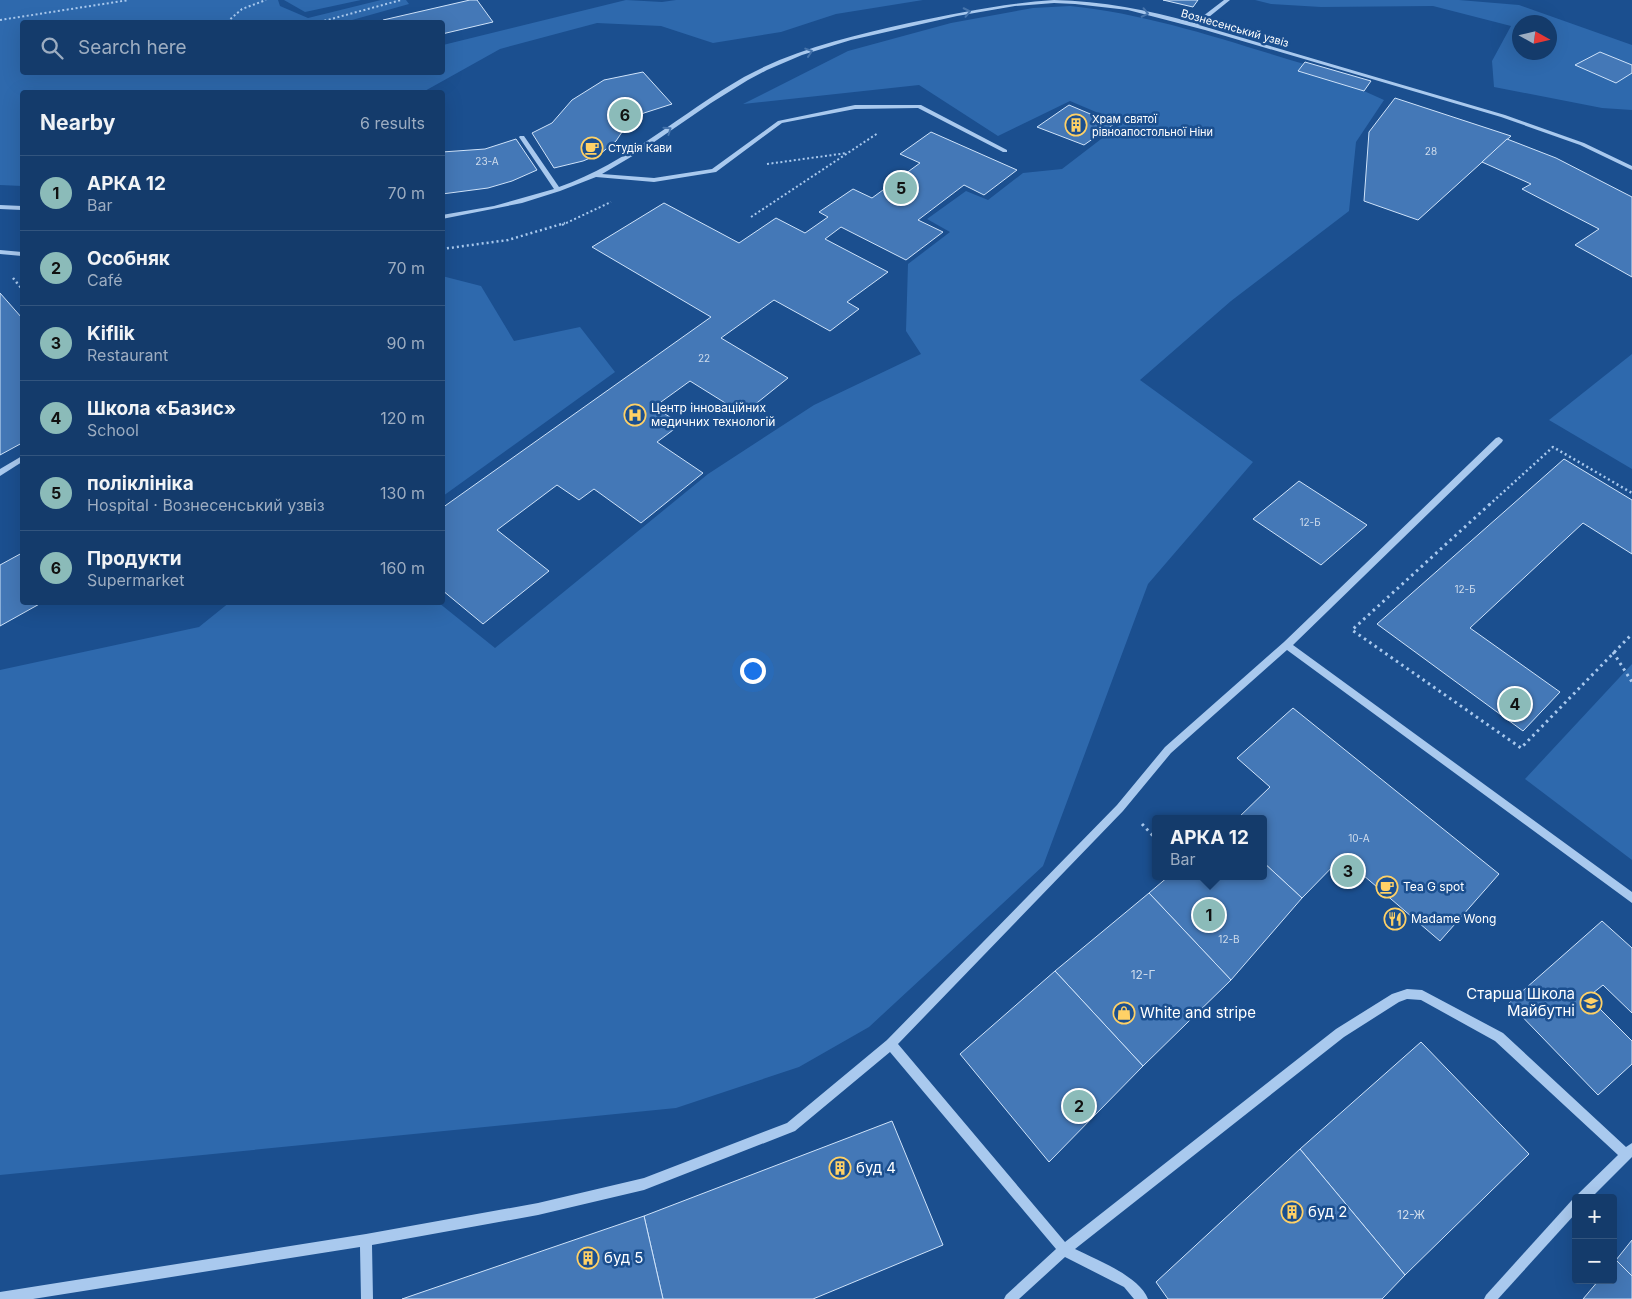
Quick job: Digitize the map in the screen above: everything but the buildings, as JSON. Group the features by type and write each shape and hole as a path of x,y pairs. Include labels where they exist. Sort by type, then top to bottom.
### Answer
{"street":[{"path":"1194,26 1227,0"},
{"name":"Вознесенський узвіз","path":"445,216 483,211 558,190 597,174 637,152 705,104 783,60 857,36 1005,4 1038,2 1103,4 1194,26 1406,87 1568,138 1632,168"},
{"path":"919,106 1005,151"},
{"path":"522,137 558,190"},
{"path":"0,207 20,208"},
{"path":"0,252 20,254"},
{"path":"0,1298 366,1240 538,1209 644,1184 791,1127 891,1044 1120,808 1168,750 1288,645 1499,440"},
{"path":"0,473 20,460"},
{"path":"1288,645 1632,898"},
{"path":"1010,1299 1064,1250 1340,1033 1396,998 1406,994 1422,995 1499,1037 1629,1152 1586,1194"},
{"path":"891,1044 1064,1250 1128,1283 1142,1299"},
{"path":"1490,1299 1572,1208"},
{"path":"366,1240 367,1299"}],"lane":[{"path":"597,174 654,180 714,171 780,122 855,108 919,106"}],"path":[{"path":"0,20 129,0"},
{"path":"229,20 242,9 266,0"},
{"path":"327,20 402,0"},
{"path":"751,217 919,106"},
{"path":"762,164 848,153"},
{"path":"445,249 467,247 546,231 581,218 615,200 623,177"},
{"path":"1632,493 1553,447 1352,630 1520,748 1632,634"},
{"path":"1613,652 1632,682"}],"shaded area":[{"path":"0,0 278,0 280,6 308,18 381,0 406,0 409,4 352,20 20,20 20,75 445,75 445,45 626,0 662,2 676,0 923,0 836,14 781,32 713,43 661,26 597,23 500,49 427,90 20,90 20,186 0,185"},
{"path":"284,0 361,0 305,12"},
{"path":"1255,0 1459,0 1519,5 1547,15 1512,15 1512,60 1557,60 1557,18 1632,45 1632,110 1602,108 1494,87 1492,61 1511,26 1433,6 1321,7 1271,4"},
{"path":"1070,6 1129,15 1159,22 1304,64 1299,71 1364,91 1384,100 1356,142 1349,211 1231,301 1140,380 1253,462 1148,584 1043,866 869,1027 799,1067 676,1108 0,1175 0,670 199,627 226,605 441,605 495,648 708,474 814,405 921,354 906,331 908,264 950,232 927,219 966,191 988,200 1023,173 1062,169 1122,123 1070,101 998,136 919,85 743,104 848,51 951,23 1033,8"},
{"path":"445,277 481,286 514,341 580,327 615,372 445,495"},
{"path":"1632,354 1632,469 1549,420"},
{"path":"1632,664 1632,860 1525,779"}],"place":[{"name":"Продукти","path":"625,115"},
{"name":"Храм святої рівноапостольної Ніни","path":"1076,125"},
{"name":"Студія Кави","path":"592,148"},
{"name":"поліклініка","path":"901,188"},
{"name":"Центр інноваційних медичних технологій","path":"635,415"},
{"name":"Школа «Базис»","path":"1515,704"},
{"name":"Kiflik","path":"1348,871"},
{"name":"Tea G spot","path":"1387,887"},
{"name":"АРКА 12","path":"1209,915"},
{"name":"Madame Wong","path":"1395,919"},
{"name":"Старша Школа Майбутні","path":"1591,1003"},
{"name":"White and stripe","path":"1124,1013"},
{"name":"Особняк","path":"1079,1106"},
{"name":"буд 4","path":"840,1168"},
{"name":"буд 2","path":"1292,1212"},
{"name":"буд 5","path":"588,1258"}]}
